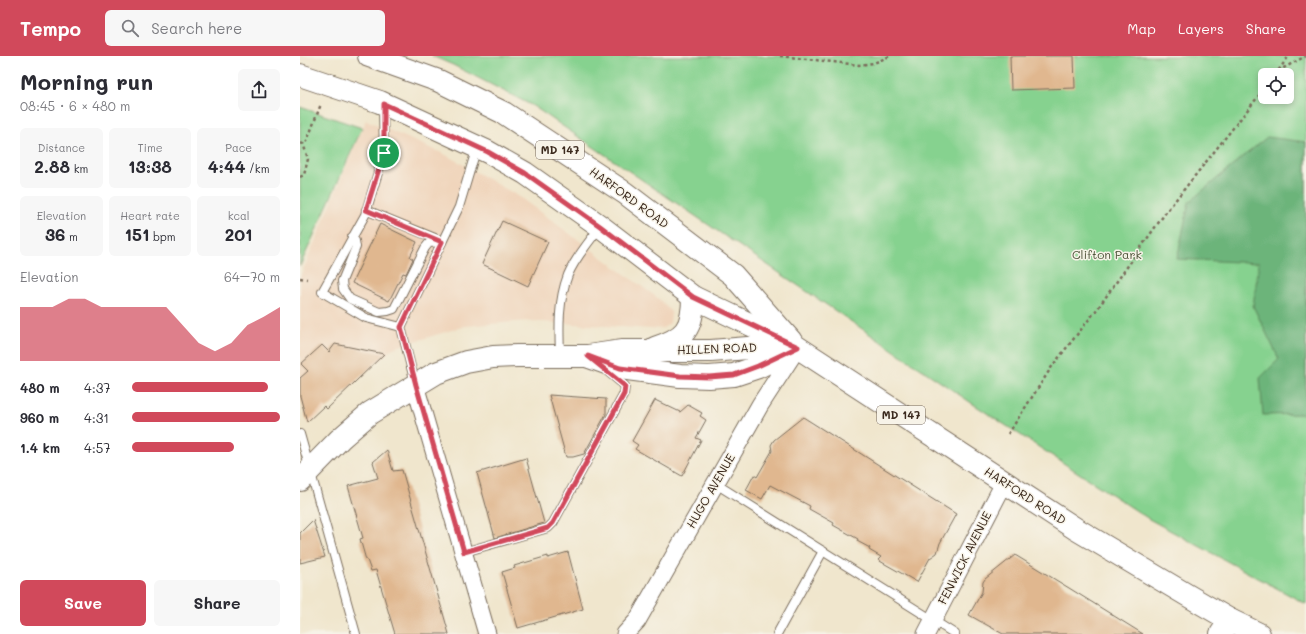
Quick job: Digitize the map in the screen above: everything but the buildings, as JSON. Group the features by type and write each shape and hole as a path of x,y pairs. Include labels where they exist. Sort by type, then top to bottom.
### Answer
{"main road":[{"name":"HARFORD ROAD","path":"369,56 439,81 504,113 625,193 733,275 798,347"},
{"name":"HARFORD ROAD","path":"300,75 384,104 477,147 525,173 600,226 693,297 798,347 1226,627 1259,634"},
{"path":"650,350 675,340 682,334 690,324 693,313 693,297"},
{"name":"HILLEN ROAD","path":"588,356 620,368 680,376 709,377 734,375 746,371 798,347"},
{"name":"HILLEN ROAD","path":"305,475 340,439 370,414 436,373 466,362 493,357 511,356 588,356 622,351 711,351 748,348 798,347"}],"street":[{"name":"HUGO AVENUE","path":"630,632 760,405 798,347"},
{"path":"416,385 487,634"},
{"name":"FENWICK AVENUE","path":"930,627 1004,483"}],"lane":[{"path":"384,104 384,153 366,210 322,292 366,318 401,327"},
{"path":"416,385 401,327 459,207 477,147"},
{"path":"366,210 442,242"},
{"path":"560,356 559,315 568,276 578,257 600,226"},
{"path":"352,237 355,241 356,247 342,282 343,289 350,299 379,312 394,309 425,248 429,243 442,242"},
{"path":"464,552 548,528 553,523 624,394 625,386 588,356"},
{"path":"300,434 305,475 356,634"},
{"path":"716,484 823,551 930,627 955,634"},
{"path":"777,634 823,551"}],"path":[{"path":"780,56 859,65 874,63 890,56"},
{"path":"1280,68 1289,56"},
{"path":"1284,68 1306,56"},
{"path":"300,177 304,175 308,159 302,144 307,141 329,85"},
{"path":"1008,434 1053,365 1098,308 1166,212 1258,97"},
{"path":"300,278 308,279"}],"shaded area":[{"path":"366,120 446,155 518,196 659,299 671,312 670,323 663,328 653,329 527,321 465,326 393,348 308,425 300,395 300,277"}],"green space":[{"name":"Clifton Park","path":"432,56 1306,56 1306,604 1149,519 970,402 533,106 453,65"},
{"path":"300,107 362,128 300,266"},
{"path":"1267,137 1306,142 1306,414 1263,415 1260,378 1279,359 1253,306 1259,263 1177,259 1189,202"}],"route":[{"path":"384,104 488,152 525,173 600,226 693,297 798,347 758,366 734,375 709,377 680,376 620,368 588,356 625,386 624,394 553,523 548,528 464,552 401,327 442,242 366,210 384,153 384,104"}]}
